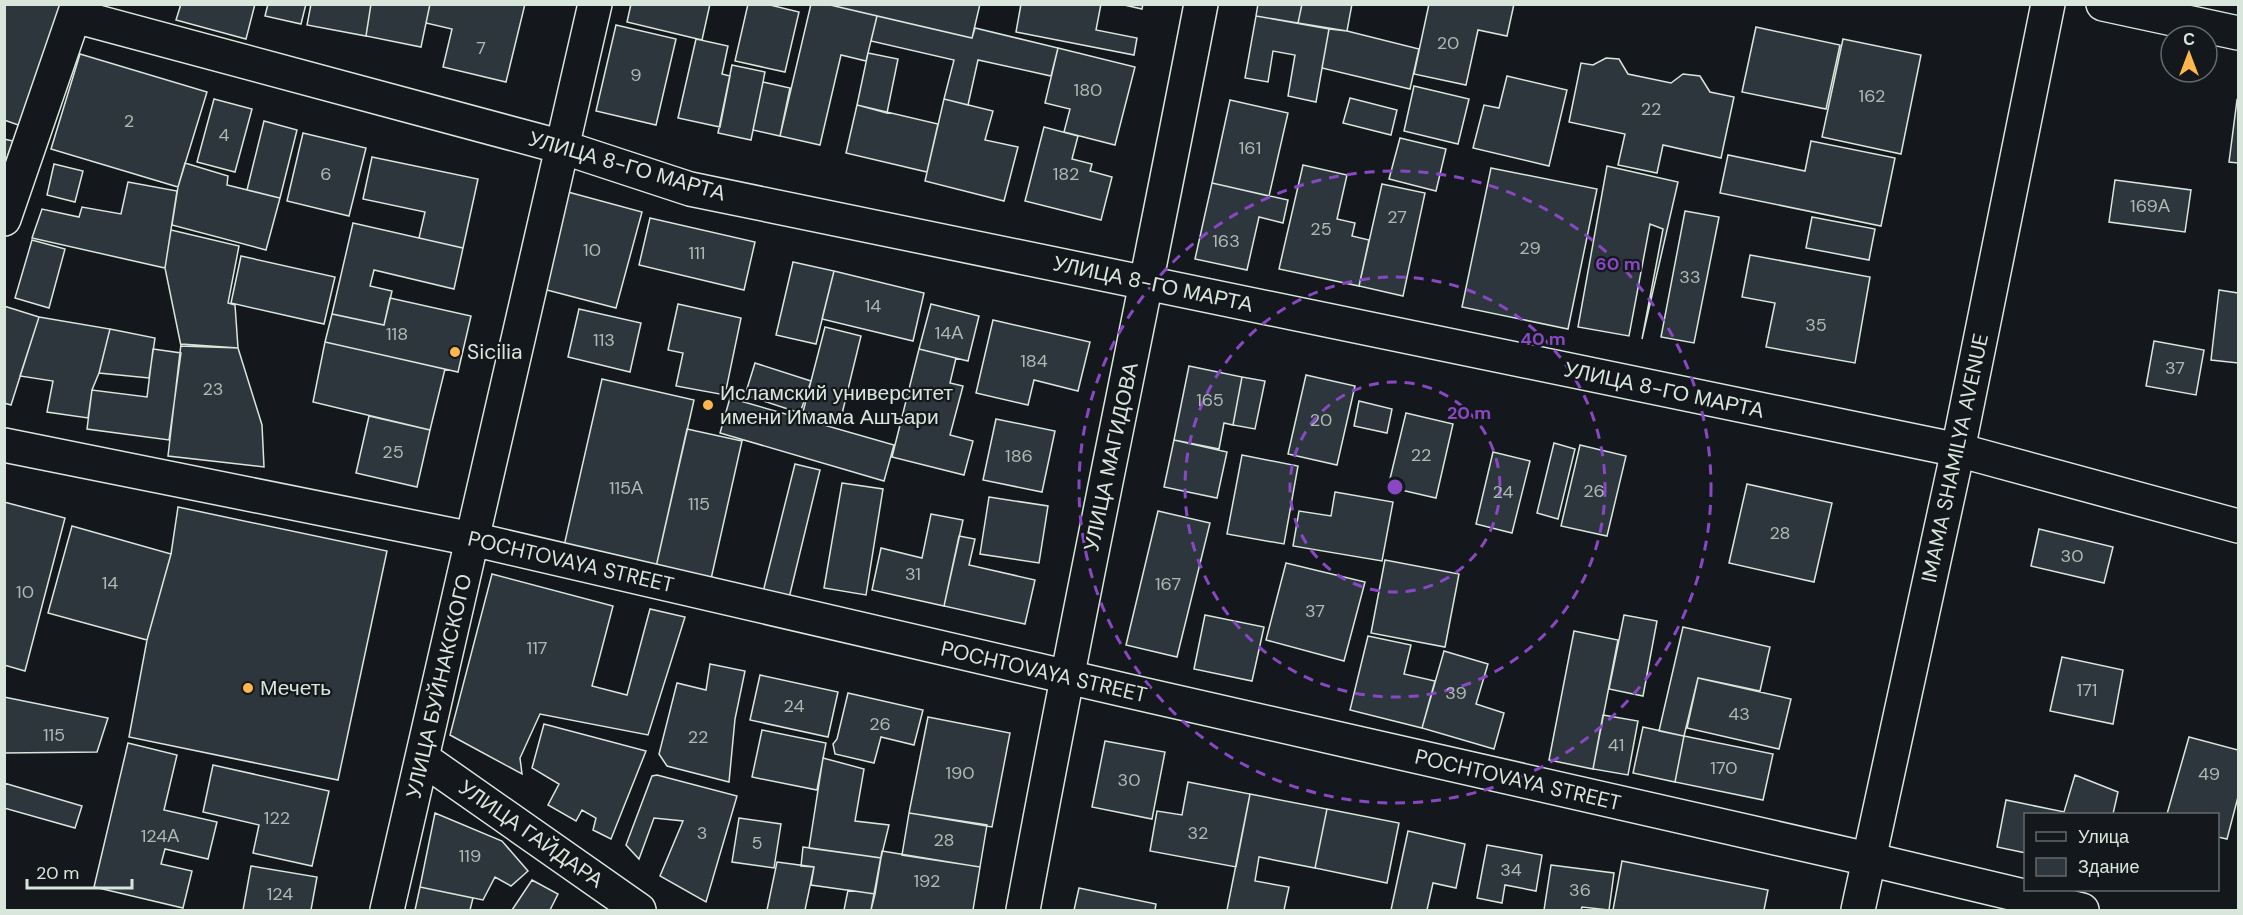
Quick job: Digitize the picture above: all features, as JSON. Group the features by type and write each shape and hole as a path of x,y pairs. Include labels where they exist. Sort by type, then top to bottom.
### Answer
{"street":[{"name":"УЛИЦА БУЙНАКСКОГО","path":"387,910 595,4"},
{"name":"УЛИЦА МАГИДОВА","path":"1023,910 1066,677 1147,283 1201,4"},
{"name":"IMAMA SHAMILYA AVENUE","path":"1858,910 1958,450 2048,4"},
{"path":"2103,4 2238,33"},
{"name":"УЛИЦА 8-ГО МАРТА","path":"76,10 562,147 690,189 1958,450 2238,526"},
{"path":"4,219 76,10"},
{"name":"POCHTOVAYA STREET","path":"4,445 472,538 2082,910"},
{"name":"УЛИЦА ГАЙДАРА","path":"422,758 639,910"}],"building":[{"path":"4,4 63,4 24,127 4,120"},
{"path":"181,4 255,4 246,39 176,20"},
{"path":"268,4 306,4 301,24 265,16"},
{"path":"311,4 371,4 366,36 307,25"},
{"path":"371,4 430,4 421,47 366,36"},
{"path":"430,4 525,4 506,82 443,67 452,29 426,23"},
{"path":"631,4 710,4 702,40 627,22"},
{"path":"748,4 766,4 799,12 785,72 735,61"},
{"path":"811,4 826,4 877,16 866,61 841,55 820,145 780,136"},
{"path":"826,4 980,4 972,38"},
{"path":"1021,4 1101,4 1096,30 1137,38 1134,55 1016,32"},
{"path":"1120,4 1143,4 1142,9"},
{"path":"1258,4 1302,4 1298,23 1256,16"},
{"path":"1302,4 1352,4 1347,31 1298,23"},
{"path":"1429,4 1514,4 1507,36 1478,30 1466,85 1414,74"},
{"path":"877,16 972,38 975,28 1058,48 1051,76 978,60 968,105 944,99 954,60 871,41"},
{"path":"1256,16 1329,29 1316,102 1288,96 1295,55 1273,51 1268,82 1245,78"},
{"path":"616,25 676,39 656,125 596,111"},
{"path":"1756,27 1840,45 1826,109 1742,92"},
{"path":"1329,29 1347,31 1419,49 1410,89 1322,68"},
{"path":"696,39 728,46 722,74 730,76 720,127 678,118"},
{"path":"1843,39 1921,55 1901,154 1822,137"},
{"path":"1058,48 1135,67 1115,145 1064,132 1070,109 1045,103"},
{"path":"868,53 898,59 887,113 857,105"},
{"path":"80,54 207,92 178,187 51,149"},
{"path":"1606,58 1619,59 1628,74 1671,83 1683,74 1700,76 1710,92 1734,97 1721,158 1663,145 1657,173 1618,165 1625,134 1569,122 1581,63 1593,65"},
{"path":"732,65 765,72 751,140 718,133"},
{"path":"1507,76 1567,90 1549,166 1473,148 1484,105 1499,108"},
{"path":"763,82 790,88 780,136 753,130"},
{"path":"1414,86 1469,99 1458,144 1404,131"},
{"path":"1350,98 1397,110 1391,135 1343,123"},
{"path":"214,99 252,109 235,172 197,162"},
{"path":"944,99 993,111 985,140 1018,147 1004,201 925,181"},
{"path":"1230,100 1288,113 1269,196 1212,183"},
{"path":"2238,101 2238,163 2229,162"},
{"path":"857,105 938,124 927,172 846,153"},
{"path":"264,121 297,130 280,198 247,190"},
{"path":"1044,127 1078,136 1072,159 1092,164 1090,171 1112,177 1101,220 1025,201"},
{"path":"303,133 366,148 349,216 287,201"},
{"path":"1400,138 1446,149 1436,191 1389,179"},
{"path":"4,139 13,141 4,166"},
{"path":"1811,141 1895,158 1881,226 1720,193 1728,155 1805,171"},
{"path":"372,157 478,179 463,248 419,238 425,212 363,199"},
{"path":"185,163 228,176 227,185 280,198 266,250 172,225 178,187"},
{"path":"54,164 83,171 75,202 47,195"},
{"path":"1303,165 1347,175 1337,219 1355,223 1352,236 1369,240 1359,286 1279,269"},
{"path":"1607,166 1678,182 1642,339 1663,229 1650,224 1629,336 1578,327"},
{"path":"1491,168 1597,189 1568,329 1462,307"},
{"path":"2115,180 2191,190 2185,232 2109,222"},
{"path":"128,182 177,191 165,268 32,238 42,209 79,217 82,207 121,214"},
{"path":"1212,183 1288,200 1283,223 1259,217 1247,270 1195,259"},
{"path":"1382,184 1425,193 1403,296 1359,286"},
{"path":"568,192 642,212 616,308 543,289"},
{"path":"1685,211 1719,217 1694,343 1661,337"},
{"path":"1812,217 1875,229 1869,260 1806,248"},
{"path":"650,218 755,242 744,290 639,265"},
{"path":"353,223 463,248 454,289 374,270 370,286 392,291 384,325 332,314"},
{"path":"171,230 239,246 228,303 235,305 238,348 181,346 165,268"},
{"path":"32,240 65,249 49,308 15,298"},
{"path":"1750,255 1870,277 1855,363 1766,347 1775,303 1742,297"},
{"path":"241,256 335,277 324,324 231,303"},
{"path":"793,262 834,271 816,344 776,335"},
{"path":"834,271 924,293 913,341 822,319"},
{"path":"2219,290 2238,293 2238,363 2211,360"},
{"path":"390,298 471,316 458,372 325,342 332,314 384,325"},
{"path":"678,304 741,318 725,395 676,386 683,353 668,350"},
{"path":"931,304 979,316 968,361 919,349"},
{"path":"4,306 39,317 11,405 4,403"},
{"path":"579,309 641,323 630,372 568,357"},
{"path":"39,317 110,329 99,373 92,390 88,418 47,412 53,381 20,376"},
{"path":"993,320 1090,342 1078,391 1034,380 1028,405 976,393"},
{"path":"825,327 861,336 840,422 803,412"},
{"path":"110,329 155,338 149,378 99,373"},
{"path":"2154,341 2204,350 2196,395 2146,386"},
{"path":"325,342 445,369 430,430 313,402"},
{"path":"181,344 238,348 262,425 264,467 168,456"},
{"path":"153,349 181,353 169,440 87,429 92,390 147,397"},
{"path":"919,349 956,358 950,383 963,386 950,435 973,441 964,475 892,457"},
{"path":"755,363 811,381 800,413 745,395"},
{"path":"1189,366 1242,377 1233,425 1224,423 1219,449 1174,440"},
{"path":"1306,375 1355,386 1337,465 1288,454"},
{"path":"1242,377 1265,381 1255,429 1233,425"},
{"path":"602,379 694,400 656,567 564,546"},
{"path":"730,398 894,445 884,481 720,433"},
{"path":"1359,401 1392,409 1387,433 1354,426"},
{"path":"1406,413 1453,424 1436,498 1388,487"},
{"path":"369,416 430,430 417,487 356,473"},
{"path":"996,419 1055,431 1042,492 983,480"},
{"path":"687,429 742,441 711,579 656,567"},
{"path":"1174,440 1227,452 1217,498 1164,487"},
{"path":"1554,443 1575,449 1558,519 1537,513"},
{"path":"1580,445 1626,456 1607,536 1561,526"},
{"path":"1493,452 1530,461 1512,533 1476,524"},
{"path":"1242,455 1298,466 1284,544 1227,534"},
{"path":"795,464 820,470 789,598 763,592"},
{"path":"842,483 883,489 866,595 824,588"},
{"path":"1747,484 1832,503 1814,582 1729,563"},
{"path":"1335,492 1393,502 1382,561 1293,546 1299,511 1331,516"},
{"path":"989,497 1048,506 1039,563 980,554"},
{"path":"4,502 65,518 25,671 4,665"},
{"name":"Мечеть","path":"178,507 387,551 338,780 129,737 147,640 171,554"},
{"path":"1158,511 1210,523 1177,657 1126,645"},
{"path":"931,514 963,520 944,606 872,590 881,548 922,558"},
{"path":"72,526 171,554 147,640 48,613"},
{"path":"2039,529 2113,547 2104,583 2031,566"},
{"path":"959,536 975,539 969,565 1035,580 1025,624 944,606"},
{"path":"1385,560 1459,574 1445,647 1371,633"},
{"path":"1286,563 1365,582 1344,661 1266,640"},
{"path":"492,574 613,606 592,686 627,695 650,609 685,617 648,735 540,714 520,758 522,774 450,735"},
{"path":"1205,615 1264,627 1252,681 1194,669"},
{"path":"1624,615 1657,621 1643,696 1609,689"},
{"path":"1683,627 1770,647 1760,691 1698,678 1684,736 1659,731"},
{"path":"1574,631 1618,640 1593,769 1549,760"},
{"path":"1368,636 1411,645 1404,674 1435,681 1422,728 1350,710"},
{"path":"1444,651 1488,664 1476,704 1504,713 1494,749 1422,728"},
{"path":"2062,657 2123,670 2113,724 2050,711"},
{"path":"710,664 745,671 735,719 729,782 667,766 659,754 677,683 706,690"},
{"path":"760,675 838,692 828,737 750,720"},
{"path":"1698,678 1791,699 1779,749 1687,728"},
{"path":"848,693 923,710 914,745 881,737 874,763 835,754 833,744 837,739"},
{"path":"4,697 108,718 97,752 4,753"},
{"path":"1603,715 1638,721 1628,775 1593,769"},
{"path":"928,717 1010,733 992,827 909,813"},
{"path":"544,724 646,751 611,839 593,830 596,818 582,810 576,821 548,805 559,784 532,768"},
{"path":"1643,727 1684,736 1675,782 1633,773"},
{"path":"762,730 826,743 817,790 752,777"},
{"path":"1684,736 1773,754 1763,800 1675,782"},
{"path":"2189,737 2238,750 2238,797 2227,839 2219,837 2219,813 2167,813"},
{"path":"1105,741 1165,752 1152,819 1092,807"},
{"path":"128,743 177,755 164,810 217,822 208,859 165,849 161,864 192,871 183,908 94,887"},
{"path":"823,758 864,769 855,821 889,825 881,858 809,848"},
{"path":"213,765 329,791 312,866 253,853 259,825 203,812"},
{"path":"657,775 737,796 706,902 660,876 683,821 654,818 639,859 626,845 652,776"},
{"path":"2075,775 2118,792 2113,813 2024,813 2024,853 1997,847 2006,800 2064,812"},
{"path":"1188,782 1250,794 1236,867 1150,851 1157,811 1182,815"},
{"path":"4,783 82,806 75,828 4,808"},
{"path":"1250,794 1327,809 1315,868 1259,857 1255,881 1289,887 1284,910 1227,910"},
{"path":"1327,809 1399,823 1387,883 1315,868"},
{"path":"435,813 502,841 528,871 511,886 495,877 483,900 420,887"},
{"path":"909,813 987,825 980,867 902,855"},
{"path":"739,818 781,824 774,868 732,862"},
{"path":"1408,831 1465,844 1456,888 1433,883 1427,910 1391,910"},
{"path":"1487,845 1542,855 1536,891 1505,885 1502,903 1477,898"},
{"path":"803,847 881,858 875,894 811,885 814,867 801,866"},
{"path":"882,851 980,867 973,910 871,910"},
{"path":"1622,861 1768,890 1764,910 1613,910"},
{"path":"777,862 814,867 805,910 767,910"},
{"path":"1551,865 1614,873 1609,910 1582,907 1581,910 1544,910"},
{"path":"251,866 317,877 311,910 243,910"},
{"path":"532,880 558,894 550,910 512,910"},
{"path":"420,887 473,898 470,910 415,910"},
{"path":"1079,888 1156,904 1155,910 1074,910"},
{"path":"848,890 875,894 871,910 844,910"}],"place":[{"name":"Sicilia","path":"455,352"},
{"name":"Исламский университет имени Имама Ашъари","path":"708,405"},
{"name":"Мечеть","path":"248,688"}]}
